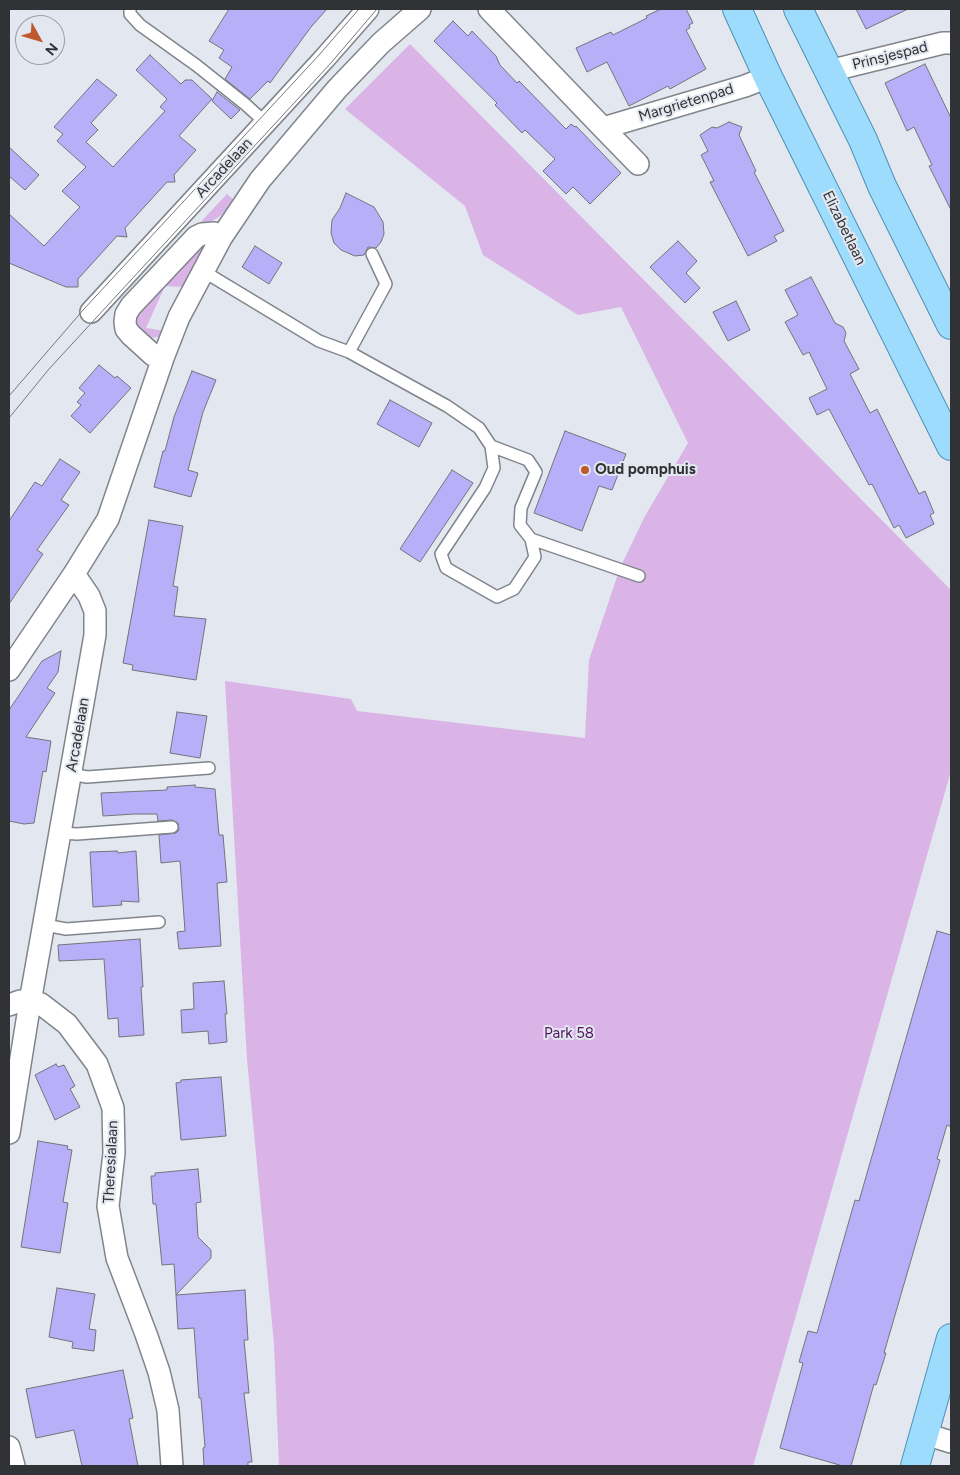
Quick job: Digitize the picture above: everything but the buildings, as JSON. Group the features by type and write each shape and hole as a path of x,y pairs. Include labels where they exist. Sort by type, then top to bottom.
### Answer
{"main road":[{"name":"Elizabetlaan","path":"736,9 951,446"},
{"path":"798,9 864,140 882,186 951,326"},
{"path":"915,1466 951,1338"}],"street":[{"path":"9,670 74,574 108,519 179,317 222,238 260,180 291,142 337,89 381,44 420,9"},
{"path":"489,9 638,164"},
{"name":"Arcadelaan","path":"91,312 266,123 358,17 381,44"},
{"name":"Prinsjespad","path":"829,71 943,43 951,43"},
{"name":"Margrietenpad","path":"603,128 745,86 768,77"},
{"path":"163,358 154,355 131,335 126,329 126,314 131,306 196,237 202,234 214,233 222,238"},
{"name":"Arcadelaan","path":"9,1133 30,1002 95,635 95,611 89,596 74,574"},
{"path":"9,1005 20,1001 30,1002"},
{"name":"Theresialaan","path":"30,1002 41,1004 67,1024 97,1064 113,1108 114,1153 108,1206 117,1258 146,1334 168,1410 172,1466"},
{"path":"925,1434 951,1442"},
{"path":"9,1447 14,1466"}],"lane":[{"path":"130,9 130,14 140,25 196,65 266,123"},
{"path":"350,352 386,284 372,254"},
{"path":"203,271 320,340 350,352 447,406 479,428 491,446 494,468 485,488 441,554 446,568 498,597 514,589 535,557 531,539 520,525 521,508 536,472 528,460 491,446"},
{"path":"531,539 639,576"},
{"path":"71,774 87,777 209,768"},
{"path":"60,833 77,834 172,827"},
{"path":"45,925 66,929 159,922"}],"green space":[{"name":"Park 58","path":"410,44 951,590 951,771 753,1466 279,1466 274,1344 247,1059 225,681 351,699 357,711 585,738 589,660 620,568 645,516 688,443 621,307 578,315 483,255 465,206 345,109"},
{"path":"227,194 235,201 220,216 207,224 196,227"},
{"path":"202,242 207,246 185,287 165,286 146,328 166,331 158,337 149,338 134,326 134,315"}],"tram line":[{"path":"9,396 84,309 319,55 359,9"},
{"path":"9,418 49,369 330,64 377,9"}],"place":[{"name":"Oud pomphuis","path":"585,470"}]}
